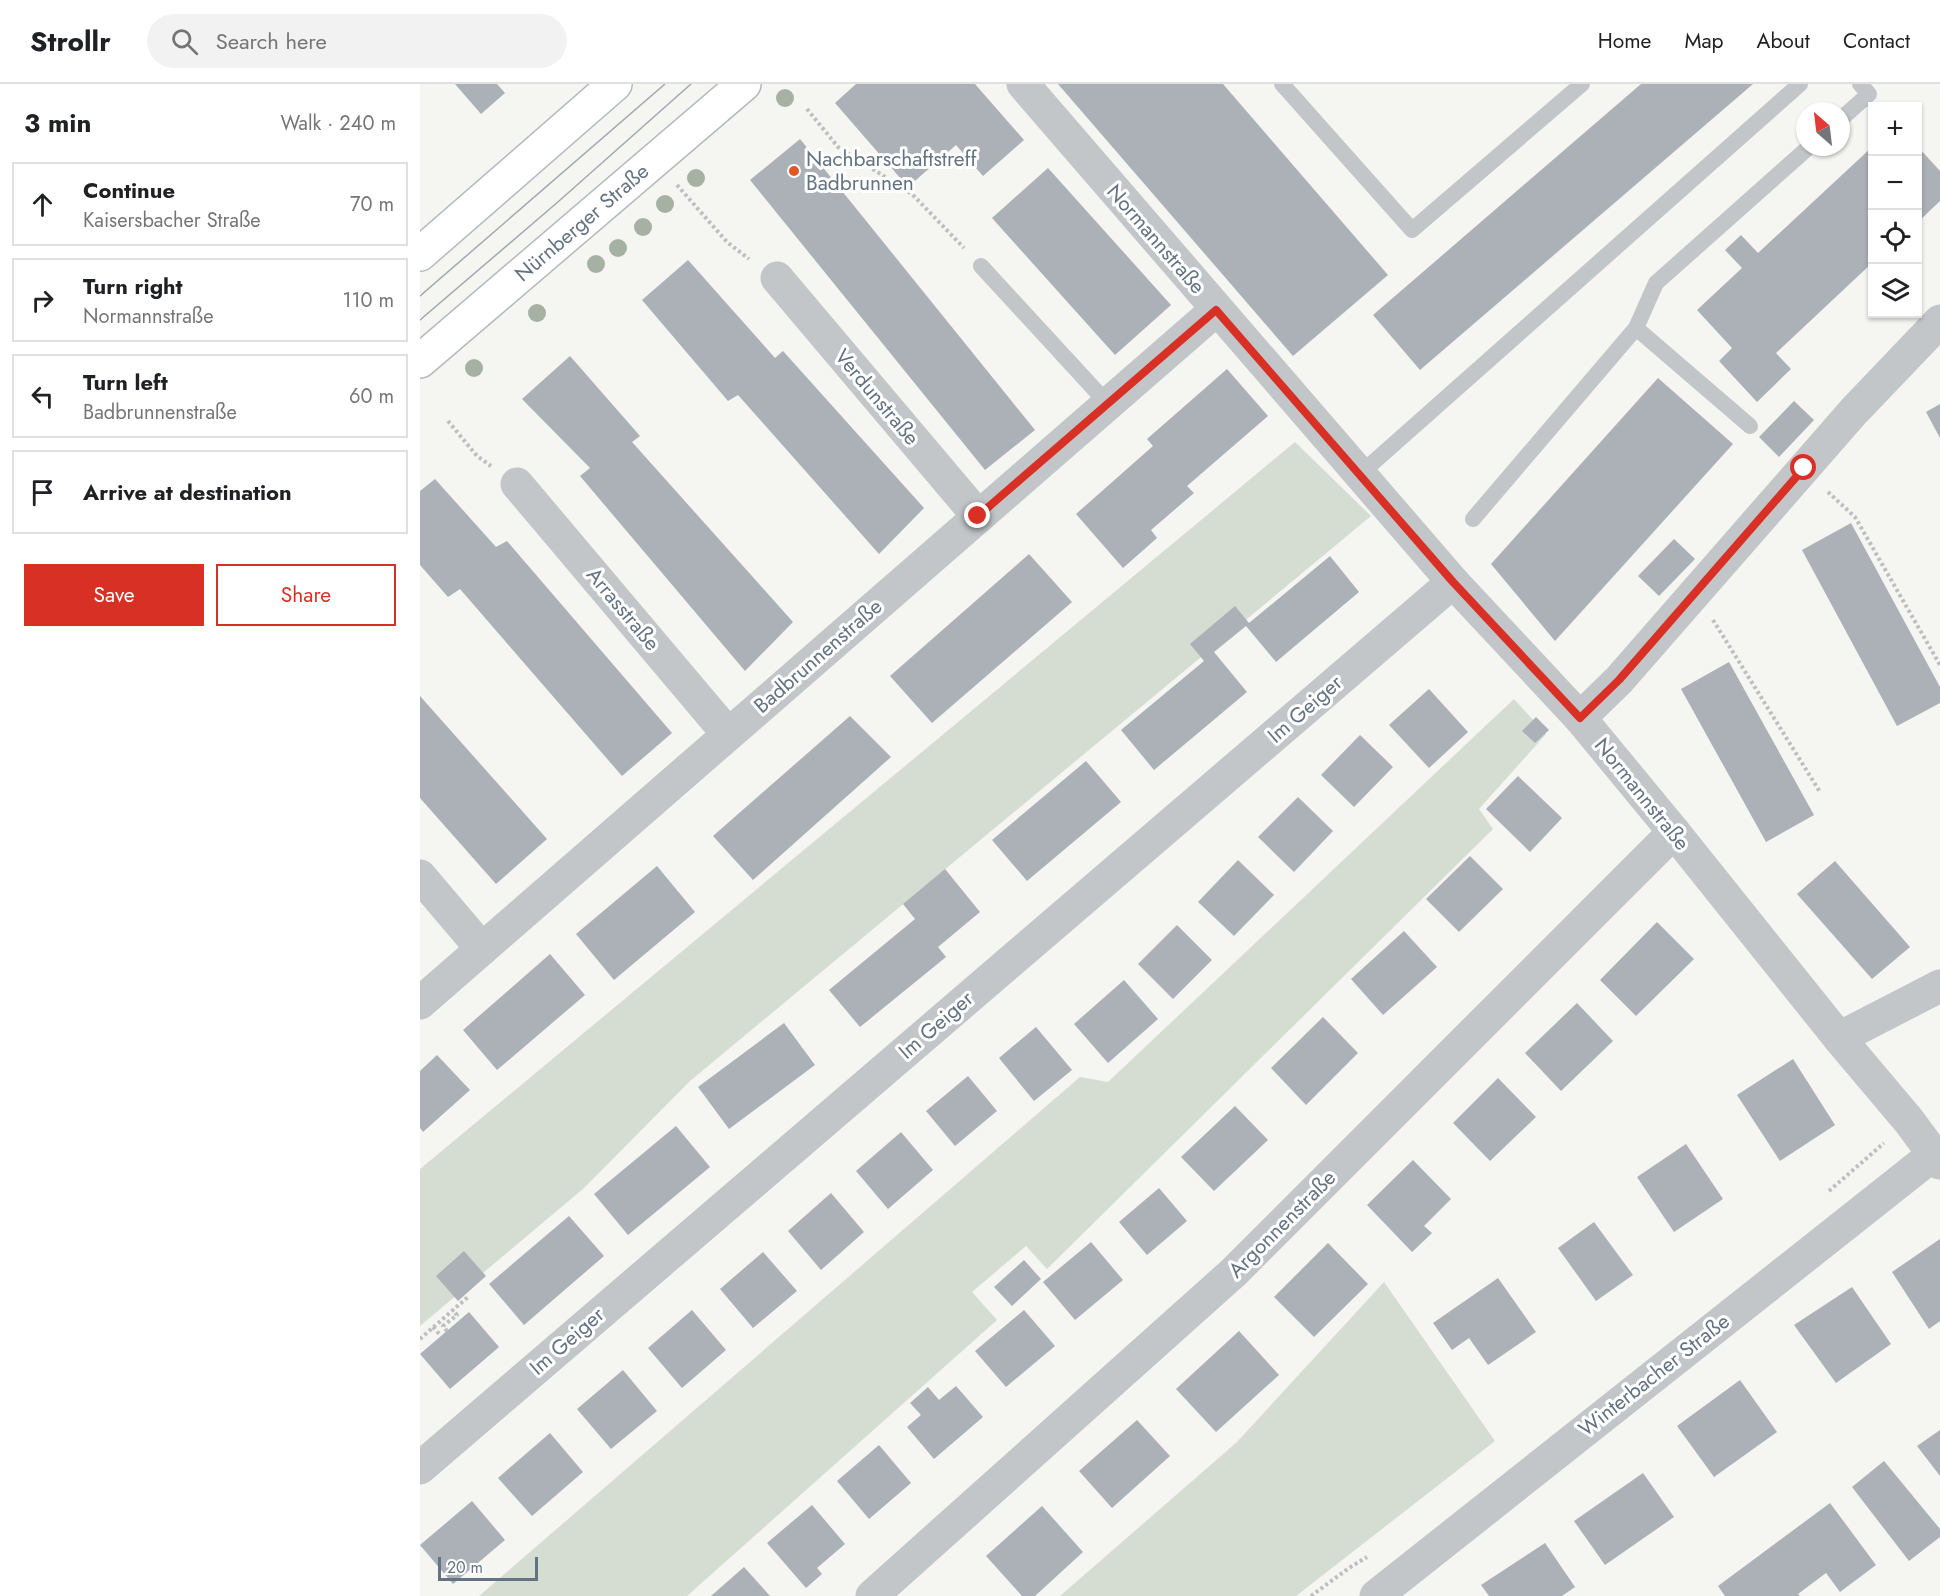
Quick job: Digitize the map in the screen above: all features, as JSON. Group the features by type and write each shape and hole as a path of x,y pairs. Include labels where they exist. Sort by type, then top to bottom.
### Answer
{"main road":[{"path":"420,254 615,84"},
{"name":"Nürnberger Straße","path":"420,362 744,84"}],"street":[{"name":"Normannstraße","path":"1023,84 1453,582 1580,718 1909,1121 1936,1159"},
{"name":"Verdunstraße","path":"777,278 978,516"},
{"name":"Badbrunnenstraße","path":"420,1003 1216,310"},
{"path":"1580,718 1619,680 1854,411 1940,321"},
{"name":"Arrasstraße","path":"517,484 728,734"},
{"name":"Im Geiger","path":"420,1468 1453,582"},
{"name":"Argonnenstraße","path":"872,1596 1234,1272 1674,832"},
{"path":"420,876 482,950"},
{"path":"1839,1038 1940,986"},
{"name":"Winterbacher Straße","path":"1376,1596 1936,1159"}],"lane":[{"path":"1282,84 1412,230 1582,84"},
{"path":"1359,475 1800,84"},
{"path":"1850,111 1869,94 1860,84"},
{"path":"1473,519 1636,328 1656,283 1799,156"},
{"path":"981,266 1108,404"},
{"path":"1636,328 1750,426"}],"path":[{"path":"807,109 838,147 912,194 981,266"},
{"path":"694,204 727,242 777,278"},
{"path":"448,421 477,456 517,484"},
{"path":"1804,468 1855,517 1940,665"},
{"path":"1696,592 1820,792"},
{"path":"420,1339 469,1296"},
{"path":"447,1331 443,1326 457,1315 453,1310"},
{"path":"433,1327 441,1336"}],"shaded area":[{"path":"1295,442 1371,516 690,1081 584,1188 420,1326 420,1169"},
{"path":"1514,699 1546,734 1479,809 1493,829 1047,1269 1026,1246 972,1292 997,1320 687,1596 479,1596 1080,1077 1108,1082"},
{"path":"1384,1282 1495,1441 1296,1596 1060,1596 1237,1442"}],"building":[{"path":"455,84 497,84 505,93 481,114"},
{"path":"856,84 975,84 1024,140 983,176 956,145 908,187 835,103"},
{"path":"1058,84 1223,84 1388,275 1293,356"},
{"path":"1641,84 1753,84 1420,370 1373,315"},
{"path":"800,139 1035,430 985,470 750,180"},
{"path":"1868,151 1868,267 1776,353 1791,369 1757,402 1719,361 1732,348 1697,310 1742,268 1725,250 1741,235 1758,253"},
{"path":"1922,151 1940,171 1940,201 1922,218"},
{"path":"1048,168 1171,305 1115,355 992,218"},
{"path":"688,260 775,358 783,351 924,508 879,554 738,395 728,401 642,300"},
{"path":"570,356 640,436 632,442 793,622 745,671 580,476 590,468 522,399"},
{"path":"1227,369 1268,416 1187,486 1194,493 1151,530 1157,538 1123,568 1076,514 1153,446 1147,439"},
{"path":"1658,378 1733,444 1555,641 1491,564"},
{"path":"1794,401 1814,420 1779,457 1759,437"},
{"path":"1940,404 1940,438 1926,412"},
{"path":"435,479 496,547 507,541 672,733 622,776 460,589 448,597 420,565 420,491"},
{"path":"1851,523 1940,687 1940,703 1897,726 1802,550"},
{"path":"1674,539 1695,559 1659,596 1638,576"},
{"path":"1029,554 1072,602 932,723 890,676"},
{"path":"1330,556 1359,592 1276,662 1246,626 1214,652 1247,692 1154,770 1121,730 1204,661 1190,644 1235,606 1249,623"},
{"path":"1729,662 1814,815 1766,842 1681,689"},
{"path":"1429,689 1468,732 1429,768 1389,725"},
{"path":"420,696 547,839 496,884 420,798"},
{"path":"850,716 891,757 753,880 713,836"},
{"path":"1536,717 1549,730 1535,743 1522,731"},
{"path":"1360,735 1393,767 1354,807 1321,775"},
{"path":"1086,761 1121,802 1027,881 992,840"},
{"path":"1518,776 1562,818 1530,852 1486,809"},
{"path":"1298,797 1333,831 1294,872 1258,837"},
{"path":"1470,856 1503,889 1459,932 1426,899"},
{"path":"1238,860 1274,895 1234,936 1198,902"},
{"path":"1835,861 1910,947 1872,979 1797,894"},
{"path":"657,866 695,912 614,980 576,934"},
{"path":"945,869 980,912 938,947 946,957 860,1027 829,990 915,919 903,904"},
{"path":"1657,922 1694,959 1636,1016 1600,980"},
{"path":"1177,925 1212,960 1173,999 1138,964"},
{"path":"1404,931 1437,967 1383,1015 1351,979"},
{"path":"550,954 585,995 497,1070 463,1030"},
{"path":"1124,980 1158,1019 1108,1063 1074,1024"},
{"path":"1577,1003 1613,1041 1561,1091 1525,1053"},
{"path":"1323,1017 1358,1053 1306,1105 1271,1068"},
{"path":"784,1023 815,1065 729,1129 698,1087"},
{"path":"1036,1027 1072,1070 1034,1101 999,1058"},
{"path":"437,1055 470,1090 423,1132 420,1128 420,1071"},
{"path":"1793,1059 1835,1125 1780,1161 1737,1095"},
{"path":"968,1076 997,1111 955,1146 926,1111"},
{"path":"1498,1078 1536,1117 1490,1161 1453,1123"},
{"path":"1235,1106 1268,1140 1214,1191 1181,1157"},
{"path":"676,1126 710,1167 628,1235 594,1194"},
{"path":"901,1132 933,1170 888,1209 856,1171"},
{"path":"1686,1144 1723,1199 1674,1232 1637,1177"},
{"path":"1413,1160 1451,1199 1424,1226 1432,1233 1412,1252 1367,1205"},
{"path":"1159,1188 1187,1221 1147,1255 1119,1222"},
{"path":"831,1193 864,1232 821,1270 788,1231"},
{"path":"569,1216 604,1256 524,1325 489,1284"},
{"path":"1594,1222 1633,1275 1596,1301 1558,1248"},
{"path":"1940,1239 1940,1321 1929,1329 1892,1272"},
{"path":"1091,1242 1123,1280 1075,1320 1043,1282"},
{"path":"1328,1243 1368,1284 1314,1337 1274,1297"},
{"path":"464,1251 486,1276 458,1301 436,1276"},
{"path":"763,1252 797,1291 753,1328 720,1289"},
{"path":"1024,1260 1041,1279 1012,1306 994,1287"},
{"path":"1498,1278 1536,1332 1488,1365 1469,1338 1452,1350 1433,1323"},
{"path":"1852,1287 1891,1344 1836,1383 1794,1325"},
{"path":"692,1310 726,1350 682,1388 648,1348"},
{"path":"1024,1310 1055,1346 1006,1387 975,1351"},
{"path":"469,1312 499,1347 450,1389 420,1354"},
{"path":"1239,1331 1279,1375 1216,1432 1176,1389"},
{"path":"623,1370 657,1411 611,1449 577,1409"},
{"path":"1740,1380 1777,1432 1714,1477 1677,1426"},
{"path":"956,1386 983,1417 934,1459 907,1427 921,1415 910,1403 928,1387 939,1400"},
{"path":"1137,1420 1170,1456 1112,1508 1079,1471"},
{"path":"1940,1430 1940,1476 1917,1446"},
{"path":"550,1433 583,1472 532,1516 498,1478"},
{"path":"879,1445 911,1483 869,1519 837,1481"},
{"path":"1884,1461 1940,1529 1940,1537 1909,1561 1852,1487"},
{"path":"1643,1473 1674,1517 1605,1565 1574,1521"},
{"path":"472,1501 505,1540 453,1584 420,1545"},
{"path":"1830,1503 1876,1565 1840,1592 1826,1573 1798,1594 1800,1596 1725,1596 1718,1586"},
{"path":"812,1505 845,1544 817,1568 822,1574 806,1588 767,1543"},
{"path":"1042,1506 1083,1552 1035,1596 1022,1596 986,1556"},
{"path":"1545,1543 1575,1587 1562,1596 1489,1596 1481,1585"},
{"path":"744,1567 770,1596 711,1596"}],"tram line":[{"path":"420,296 665,84"},
{"path":"420,320 691,84"}],"place":[{"name":"Nachbarschaftstreff Badbrunnen","path":"794,171"}],"route":[{"path":"978,516 1216,310 1453,582 1580,718 1619,680 1804,468"}]}
